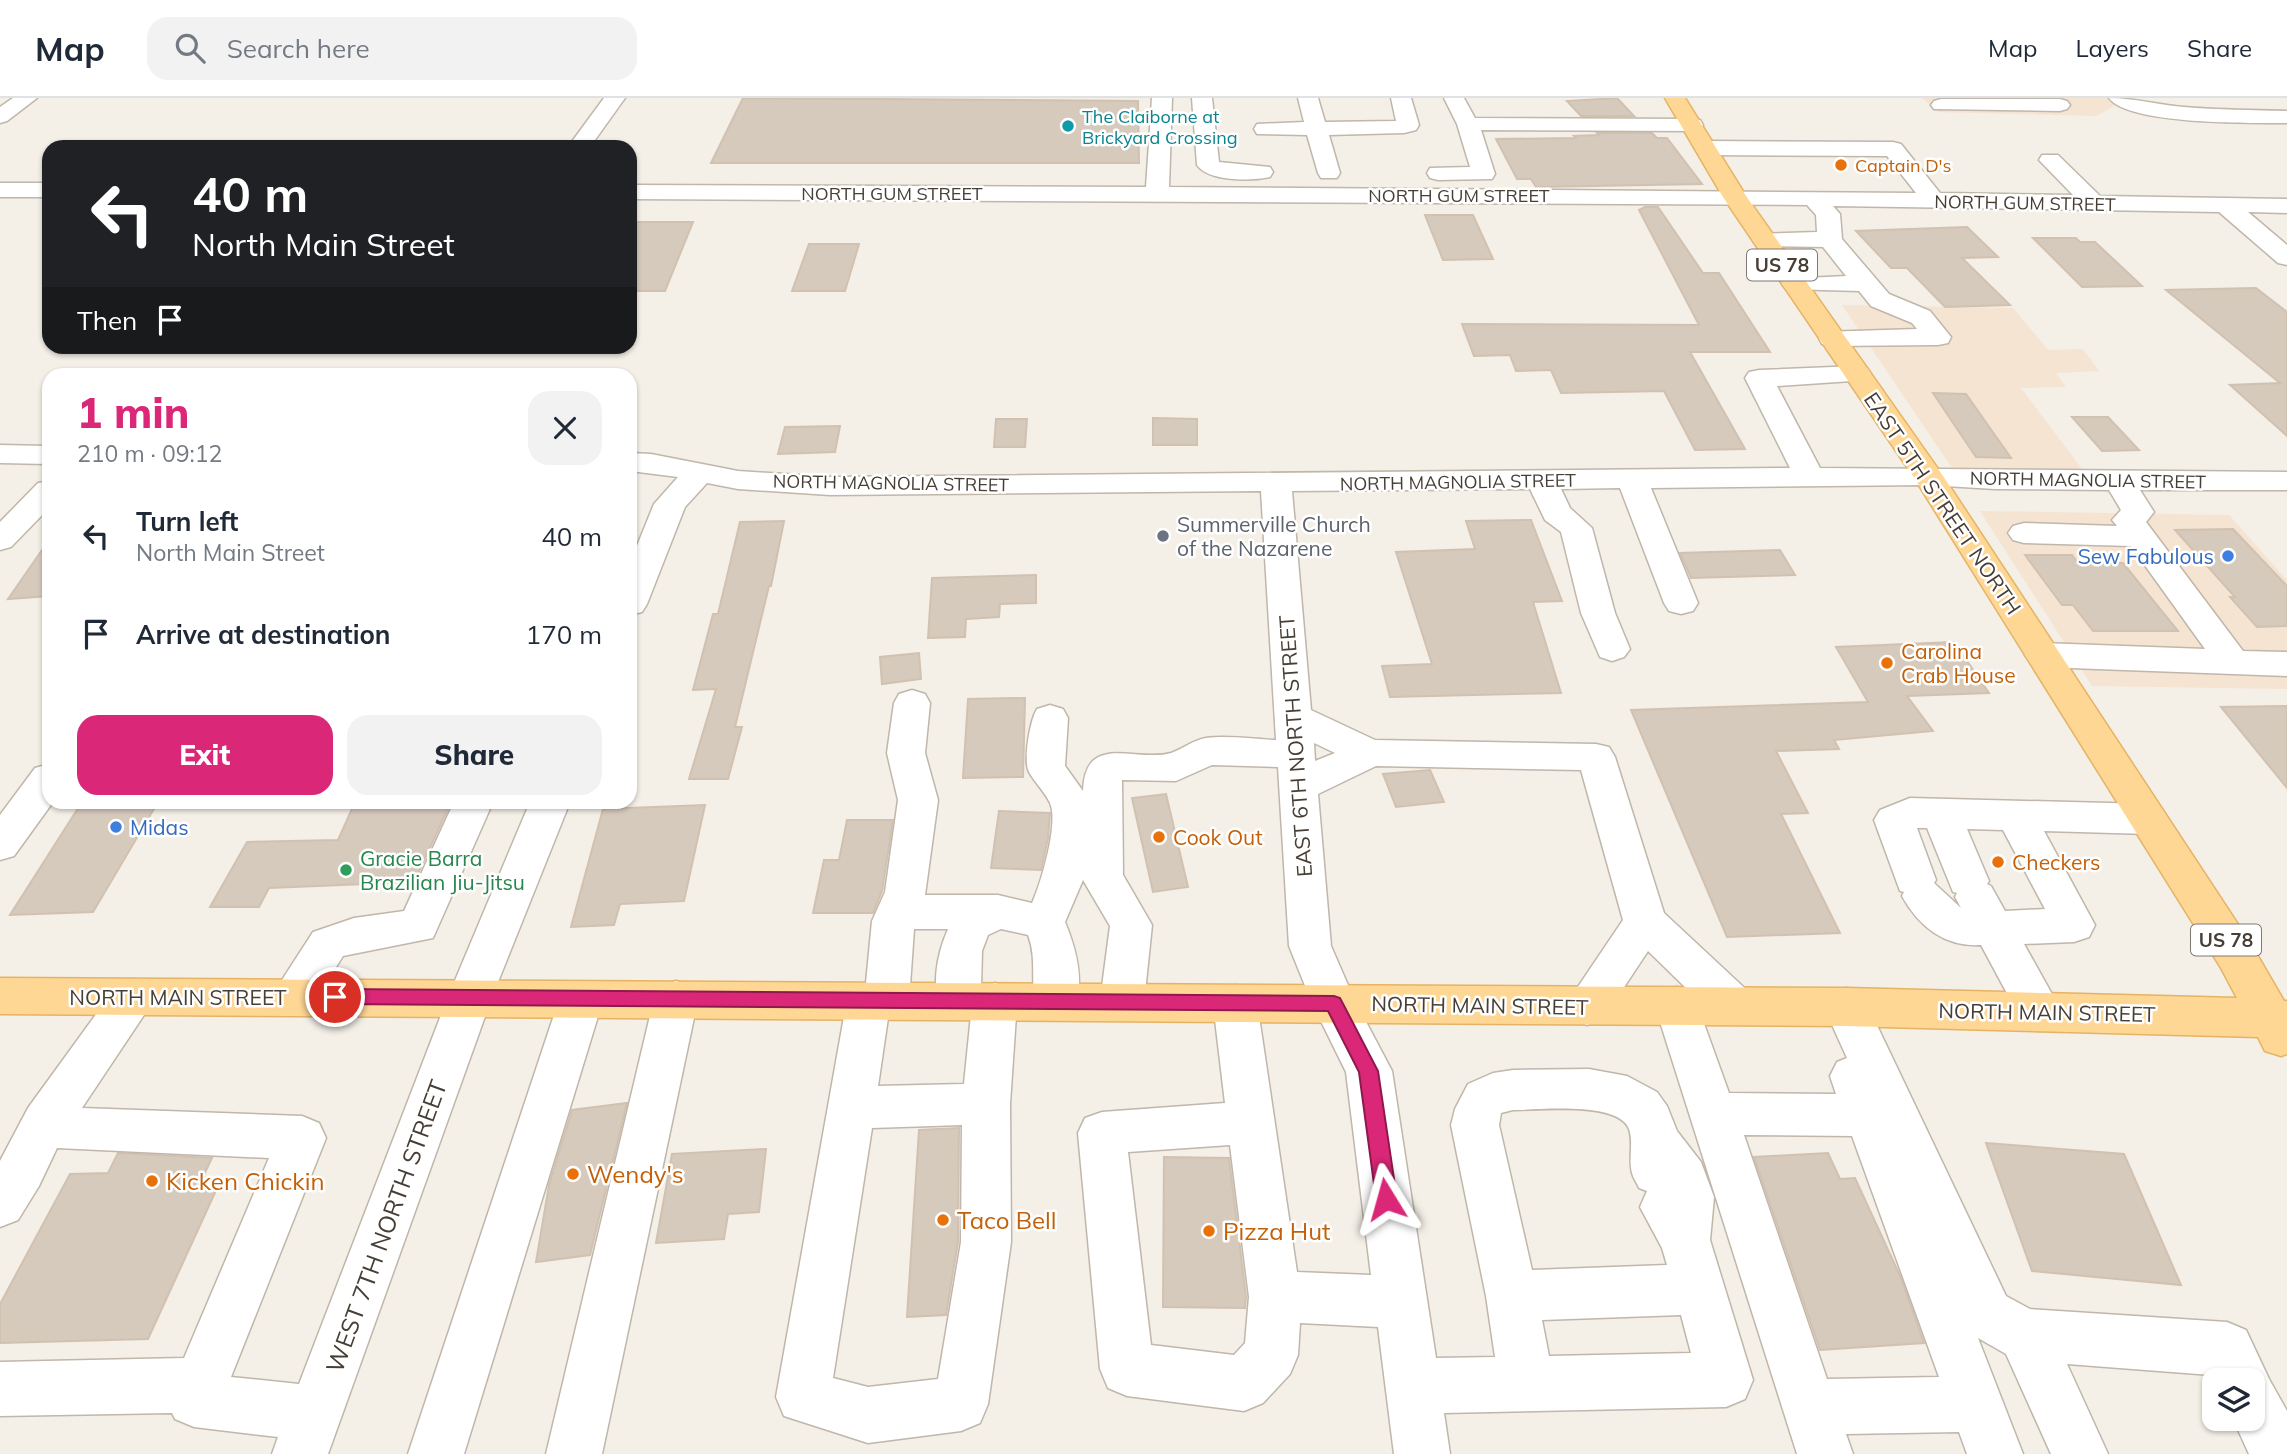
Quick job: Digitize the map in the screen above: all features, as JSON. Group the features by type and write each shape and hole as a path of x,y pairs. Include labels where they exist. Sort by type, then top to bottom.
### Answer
{"main road":[{"name":"EAST 5TH STREET NORTH","path":"1675,98 1735,197 1928,476 2281,1029"},
{"name":"NORTH MAIN STREET","path":"0,996 1838,1007 2202,1015 2281,1029"}],"street":[{"path":"0,117 27,98"},
{"path":"584,140 615,98"},
{"path":"1157,193 1162,98"},
{"path":"1202,98 1208,165 1218,170 1293,177 1355,173"},
{"path":"1293,177 1316,129 1308,98"},
{"path":"1293,177 1263,119 1316,129 1369,118 1398,128 1408,125 1401,98"},
{"path":"1419,173 1484,174 1468,124 1454,98"},
{"path":"2200,98 2219,114"},
{"path":"1941,105 2088,101 2171,112 2287,117"},
{"path":"1468,124 1692,125"},
{"path":"1707,148 1893,149 1934,201"},
{"path":"2050,160 2095,204"},
{"path":"643,170 885,175 880,193"},
{"path":"1723,175 1750,175"},
{"path":"1885,175 1912,175"},
{"name":"NORTH GUM STREET","path":"637,192 1157,193 1293,177 1735,197 2287,206"},
{"path":"0,190 42,190"},
{"path":"1814,199 1828,214 1830,240 1880,300 1921,317 1938,337 1832,338"},
{"path":"2225,205 2287,258"},
{"path":"1764,239 1830,240"},
{"path":"1795,284 1865,283"},
{"path":"1810,478 1759,378 1857,374"},
{"path":"0,454 42,454"},
{"name":"NORTH MAGNOLIA STREET","path":"637,462 738,480 830,486 1928,476 1995,480 2287,481"},
{"path":"637,586 670,504 699,472"},
{"path":"1632,480 1681,603"},
{"path":"2076,480 2134,529 2232,662"},
{"path":"2119,480 2138,512 2134,529"},
{"path":"1542,481 1556,513 1576,528 1598,613 1612,649"},
{"name":"EAST 6TH NORTH STREET","path":"1276,484 1310,946 1334,1003 1369,1071 1422,1454"},
{"path":"0,540 42,497"},
{"path":"2024,533 2134,529"},
{"path":"2043,655 2287,664"},
{"path":"912,703 906,753 918,800 906,892 893,921 878,1000 850,1108 803,1397 869,1415 961,1405 986,1242 986,1104 977,1001 960,951 971,924 998,912"},
{"path":"1293,717 1341,741 1371,752 1595,757 1645,922 1735,1007"},
{"path":"1050,718 1046,768 1071,803 1069,849 1061,885 1044,922 1056,952 1056,1001"},
{"path":"1122,1002 1131,925 1102,877 1103,772 1115,766 1176,767 1206,751 1297,771 1326,772 1371,752"},
{"path":"7,826 42,786"},
{"path":"293,997 328,944 354,934 418,926 470,809"},
{"name":"WEST 7TH NORTH STREET","path":"308,1434 470,997 547,809"},
{"path":"1979,903 1964,929 1944,919 1919,888 1895,820 1910,813 2017,818 2148,819"},
{"path":"1941,814 1979,903 2040,1012"},
{"path":"1979,903 2074,925 2017,818"},
{"path":"898,912 998,912 1044,922"},
{"path":"1587,1006 1645,922"},
{"path":"0,1204 22,1170 46,1124 134,997"},
{"path":"574,1454 676,999"},
{"path":"436,1454 581,1000"},
{"path":"1235,1003 1275,1297 1271,1355 1244,1384 1127,1369 1102,1133 1250,1122"},
{"path":"1677,1006 1817,1430 1976,1404"},
{"path":"1838,1007 1867,1115 1995,1454"},
{"path":"1838,1007 1987,1314 2025,1335 2227,1349 2236,1368"},
{"path":"1412,1386 1726,1380 1666,1191 1650,1119 1633,1099 1605,1089 1507,1091 1489,1094 1479,1104 1475,1125 1512,1296 1526,1382"},
{"path":"850,1108 986,1104"},
{"path":"1713,1114 1867,1115"},
{"path":"46,1124 64,1129 302,1138 194,1400 308,1434"},
{"path":"1512,1296 1699,1289"},
{"path":"1275,1297 1401,1302"},
{"path":"2025,1335 2080,1454"},
{"path":"0,1389 201,1385"},
{"path":"2265,1427 2279,1454"}],"shaded area":[{"path":"1922,98 2129,98 2096,116 1938,112"},
{"path":"1842,305 2013,308 2048,350 2083,349 2099,371 2056,373 2066,387 2021,388 2082,469 1952,468"},
{"path":"1980,511 2229,515 2287,580 2287,689 2092,686"}],"building":[{"name":"The Claiborne at Brickyard Crossing","path":"743,98 1138,101 1139,163 711,163"},
{"path":"1617,98 1634,116 1581,116 1567,101"},
{"path":"1597,133 1652,133 1657,138 1667,138 1702,184 1536,187 1531,179 1517,179 1496,139 1576,138 1574,136 1599,135"},
{"path":"1658,207 1703,273 1719,273 1770,352 1690,352 1745,449 1695,450 1664,391 1561,393 1551,370 1516,371 1510,355 1474,356 1462,324 1699,325 1639,210"},
{"path":"1425,215 1473,215 1493,259 1443,260"},
{"path":"637,222 693,222 665,291 637,291"},
{"path":"1967,227 1998,257 1962,258 2010,305 1945,307 1907,268 1891,268 1856,231"},
{"path":"2033,238 2076,238 2080,242 2095,242 2142,286 2082,287"},
{"path":"809,244 859,244 845,291 792,291"},
{"path":"2256,288 2287,312 2287,436 2230,385 2280,383 2166,290"},
{"path":"1933,393 1966,394 2011,458 1976,457"},
{"path":"2072,417 2108,417 2139,450 2102,451"},
{"path":"1153,418 1197,419 1197,445 1153,445"},
{"path":"996,419 1027,419 1025,447 994,447"},
{"path":"840,426 835,452 778,454 785,427"},
{"path":"1531,520 1562,601 1533,602 1561,693 1390,697 1382,666 1432,664 1396,552 1475,549 1466,521"},
{"path":"784,521 771,586 735,727 742,727 728,779 689,779 716,689 693,690 713,614 718,614 740,522"},
{"path":"2233,529 2287,586 2287,626 2257,627 2230,597 2235,597 2175,530"},
{"path":"42,550 42,597 8,599"},
{"path":"1780,550 1795,575 1691,578 1680,553"},
{"path":"2025,555 2072,555 2078,563 2123,563 2178,631 2093,631 2073,605 2062,605"},
{"path":"1036,575 1036,603 1000,604 999,617 966,619 965,637 928,638 932,578"},
{"path":"1954,642 1989,693 1907,696 1933,731 1834,740 1839,749 1776,751 1808,813 1781,814 1840,933 1727,937 1631,710 1868,702 1836,647"},
{"path":"919,653 921,679 882,684 880,657"},
{"path":"1025,698 1023,777 963,778 968,699"},
{"path":"2287,706 2287,788 2221,707"},
{"path":"1430,770 1444,802 1396,807 1383,774"},
{"path":"1166,794 1188,887 1153,892 1132,798"},
{"path":"705,805 684,901 620,904 614,925 571,927 603,809"},
{"path":"78,809 154,809 93,912 10,915"},
{"path":"352,809 448,809 414,882 269,888 259,907 210,907 247,842 338,840"},
{"path":"999,811 1050,813 1041,870 991,868"},
{"path":"847,820 893,820 882,891 873,913 813,913 824,860 839,860"},
{"path":"627,1103 590,1255 536,1262 549,1185 572,1110"},
{"path":"959,1128 958,1242 946,1315 907,1317 919,1130"},
{"path":"1986,1143 2124,1154 2181,1285 2032,1271"},
{"path":"766,1149 759,1212 728,1214 724,1239 656,1243 672,1154"},
{"path":"118,1153 212,1158 198,1187 218,1186 148,1339 0,1343 0,1304 70,1174 108,1173"},
{"path":"1828,1153 1840,1179 1855,1178 1901,1278 1924,1343 1820,1350 1754,1157"},
{"path":"1164,1157 1229,1158 1246,1297 1245,1308 1163,1307"}],"place":[{"name":"The Claiborne at Brickyard Crossing","path":"1068,126"},
{"name":"Captain D's","path":"1841,165"},
{"name":"Summerville Church of the Nazarene","path":"1163,536"},
{"name":"Sew Fabulous","path":"2228,556"},
{"name":"Carolina Crab House","path":"1887,663"},
{"name":"Midas","path":"116,827"},
{"name":"Cook Out","path":"1159,837"},
{"name":"Checkers","path":"1998,862"},
{"name":"Gracie Barra Brazilian Jiu-Jitsu","path":"346,870"},
{"name":"Wendy's","path":"573,1174"},
{"name":"Kicken Chickin","path":"152,1181"},
{"name":"Taco Bell","path":"943,1220"},
{"name":"Pizza Hut","path":"1209,1231"}],"route":[{"path":"335,997 1334,1003 1369,1071 1386,1199"}]}
